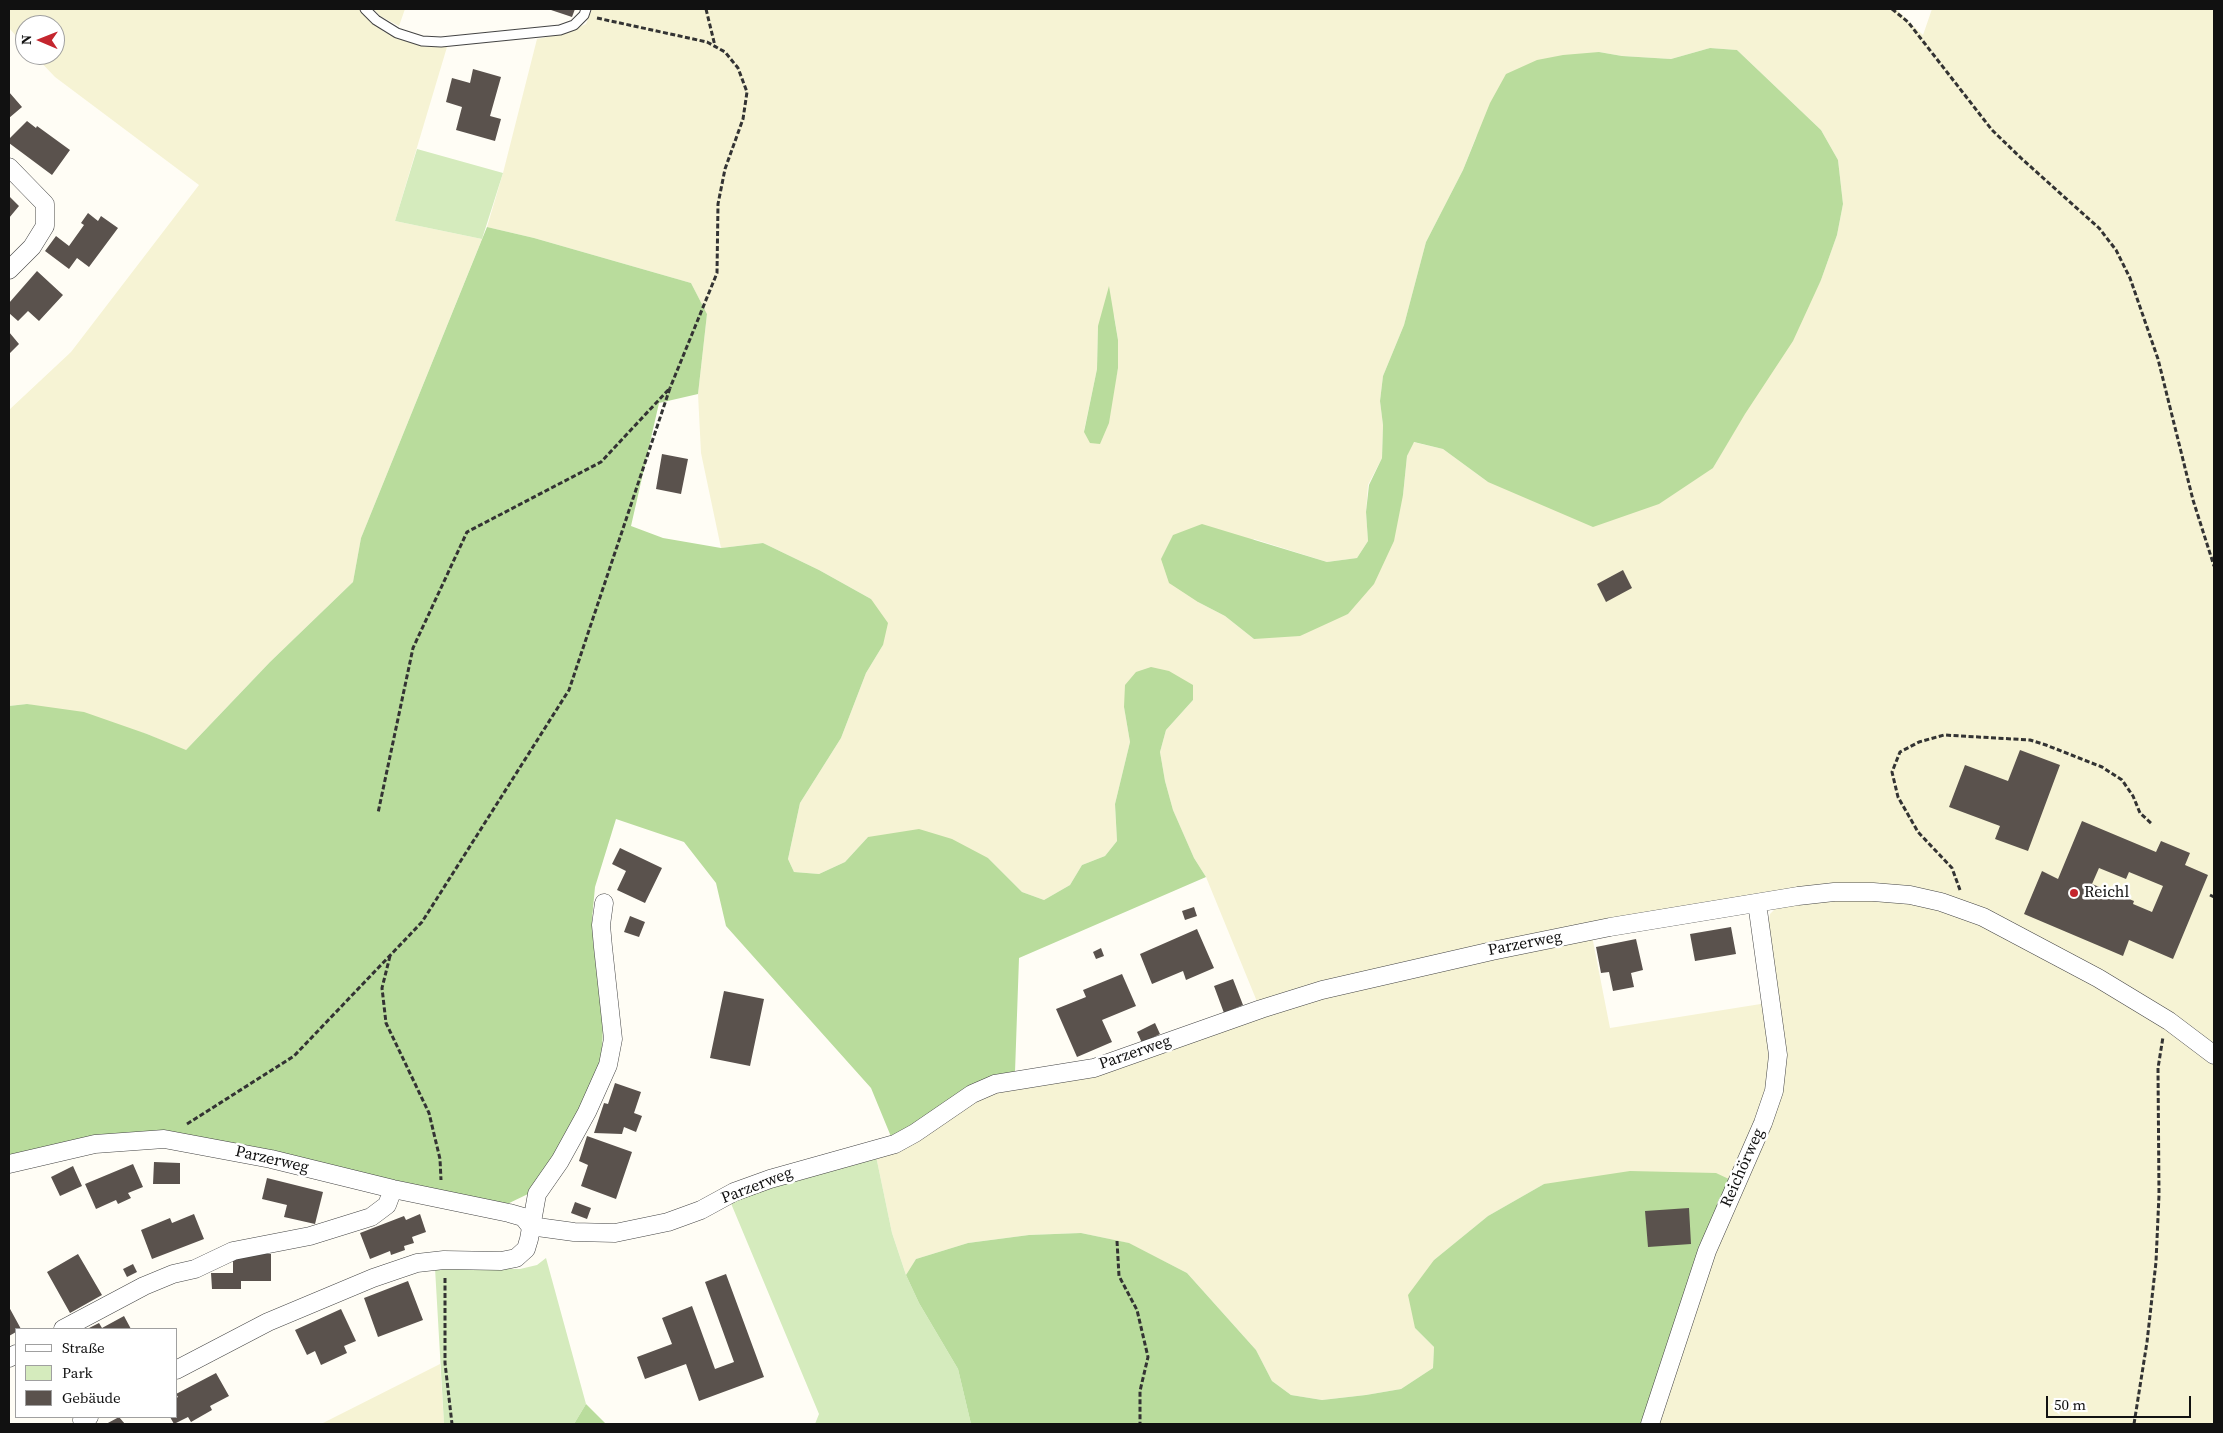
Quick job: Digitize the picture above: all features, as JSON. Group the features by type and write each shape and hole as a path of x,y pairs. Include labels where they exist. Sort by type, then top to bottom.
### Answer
{"street":[{"path":"9,167 45,204 46,226 32,247 9,270"},
{"name":"Parzerweg","path":"9,1164 95,1144 164,1139 271,1159 393,1189 509,1213 522,1217 530,1226 601,1234 615,1233 660,1224 701,1210 734,1192 770,1179 894,1144 972,1094 995,1084 1094,1068 1261,1009 1322,990 1390,973 1610,927 1807,895 1874,892 1910,895 1959,908 1983,917 2098,978 2169,1021 2214,1054"},
{"path":"178,1369 268,1322 373,1278 417,1263 444,1260 501,1261 516,1258 526,1249 537,1194 560,1161 608,1065 613,1039 603,957 601,925 604,903"},
{"name":"Reichörweg","path":"1650,1424 1707,1251 1764,1123 1774,1091 1778,1055 1757,903"},
{"path":"65,1328 144,1286 173,1274 195,1268 233,1251 310,1236 370,1218 388,1205 393,1189"}],"lane":[{"path":"365,9 376,20 397,32 422,41 441,42 560,30 574,25 585,12"}],"path":[{"path":"706,9 715,46"},
{"path":"1892,9 1908,22 1964,97 1992,130 2099,228 2116,250 2137,294 2158,360 2193,500 2214,566"},
{"path":"164,1139 294,1056 422,922 569,690 670,388 717,273 718,204 725,169 743,119 747,92 738,68 725,52 707,42 585,12"},
{"path":"378,813 413,648 467,532 601,462 670,388"},
{"path":"1959,908 1960,885 1952,868 1918,832 1898,797 1892,772 1900,752 1919,742 1944,735 2030,740 2046,745 2102,767 2122,780 2140,813 2152,824"},
{"path":"390,955 382,988 386,1023 429,1113 440,1159 441,1199"},
{"path":"2134,1424 2147,1342 2156,1262 2159,1196 2158,1068 2162,1041 2169,1021"},
{"path":"1117,1241 1119,1276 1137,1310 1148,1358 1140,1392 1140,1424"},
{"path":"444,1260 445,1363 452,1424"}],"shaded area":[{"path":"9,9 359,9 384,32 425,47 447,47 395,221 482,239 361,538 353,582 270,662 185,751 147,734 27,704 9,706 9,410 71,352 199,185 55,77 44,65 65,65 65,15 15,15 15,35 9,28"},
{"path":"374,9 405,9 399,26 380,16"},
{"path":"592,9 1896,9 1923,35 1932,9 2214,9 2214,1047 2030,933 1874,885 1258,1004 1206,877 1194,858 1173,810 1165,781 1160,752 1166,730 1193,700 1124,707 1130,742 1115,804 1117,841 1105,856 1082,865 1070,885 1044,900 1022,892 988,858 868,837 845,862 819,874 794,872 788,859 800,803 841,738 866,673 883,645 871,599 819,570 763,543 721,548 701,453 698,394 707,314 691,283 534,238 487,227 503,173 537,39 566,33 586,24","holes":["1710,48 1737,50 1821,130 1838,160 1843,204 1837,235 1821,280 1713,468 1488,482 1443,449 1413,442 1407,456 1403,495 1348,614 1254,639 1225,616 1198,602 1254,539 1327,562 1357,558 1368,541 1366,512 1368,485 1382,458 1383,425 1380,401 1383,376 1404,325 1426,242 1463,170 1476,137 1599,52 1622,56 1671,59","1114,315 1118,340 1118,368 1113,392 1084,431 1097,369 1098,326"]},
{"path":"1844,898 1885,899 1956,912 2140,1009 2214,1065 2214,1424 1655,1424 1706,1266 1779,1092 1768,928 1770,914 1778,906"},
{"path":"1592,936 1610,1028 1767,1003 1772,1079 1731,1180 1544,1184 1488,1216 1434,1260 1415,1328 1434,1347 1433,1368 1401,1389 1322,1400 1291,1395 1272,1381 1256,1350 1187,1273 1128,1243 1081,1233 1029,1235 968,1243 916,1259 906,1275 892,1233 876,1156 980,1096 1323,996"},
{"path":"440,1364 444,1424 321,1424"}],"green space":[{"path":"1710,48 1737,50 1821,130 1838,160 1843,204 1837,235 1821,280 1793,341 1745,414 1713,468 1659,504 1593,527 1488,482 1443,449 1414,442 1407,456 1403,495 1394,541 1374,584 1348,614 1300,636 1254,639 1225,616 1198,602 1169,583 1161,559 1173,535 1202,524 1327,562 1357,558 1368,541 1366,512 1369,485 1382,458 1383,425 1380,401 1383,376 1404,325 1426,242 1463,170 1490,103 1506,74 1537,60 1563,55 1599,52 1622,56 1671,59"},
{"path":"417,149 503,173 482,239 395,221"},
{"path":"487,227 534,238 691,283 707,314 698,394 659,403 631,526 663,538 721,548 763,543 819,570 871,599 888,623 883,645 866,673 841,738 800,803 788,859 794,872 819,874 845,862 868,837 919,829 952,839 988,858 1022,892 1044,900 1070,885 1082,865 1105,856 1117,841 1115,804 1130,742 1124,707 1125,685 1136,672 1151,667 1169,671 1193,685 1193,700 1166,730 1160,752 1173,810 1194,858 1206,877 1019,958 1015,1072 892,1139 871,1088 726,926 716,883 684,842 616,819 595,887 592,919 603,1023 602,1054 595,1078 551,1165 528,1194 503,1206 178,1134 133,1132 104,1136 9,1157 9,706 27,704 84,712 186,750 270,662 353,582 361,538"},
{"path":"1109,286 1118,340 1118,368 1109,423 1100,444 1090,443 1084,432 1097,369 1098,326"},
{"path":"876,1156 892,1233 906,1275 919,1303 958,1369 971,1424 815,1424 819,1414 730,1201 767,1186"},
{"path":"1630,1171 1716,1173 1731,1180 1645,1424 971,1424 958,1369 919,1303 906,1275 916,1259 968,1243 1029,1235 1081,1233 1129,1243 1187,1273 1256,1350 1272,1381 1291,1395 1322,1400 1366,1395 1401,1389 1433,1368 1434,1347 1415,1328 1408,1295 1434,1260 1488,1216 1544,1184"},
{"path":"546,1258 586,1404 574,1424 444,1424 435,1268 520,1269 537,1265"},
{"path":"586,1404 606,1424 574,1424"}],"building":[{"path":"548,9 575,9 572,17"},
{"path":"473,69 501,77 490,116 501,119 495,141 456,130 462,107 446,102 452,78 470,83"},
{"path":"9,92 22,107 9,118"},
{"path":"27,121 70,150 52,175 9,143 9,139"},
{"path":"9,196 19,206 9,218"},
{"path":"88,213 98,221 101,216 118,228 89,267 77,258 69,269 45,251 56,236 69,246 84,225 81,223"},
{"path":"37,271 63,295 39,321 28,311 18,321 9,313 9,303"},
{"path":"9,332 19,344 9,354"},
{"path":"662,454 688,459 681,494 656,489"},
{"path":"1623,570 1632,588 1606,602 1597,584"},
{"path":"2020,750 2060,765 2028,851 1995,839 2000,826 1949,807 1965,765 2008,781"},
{"name":"Reichl","path":"2082,821 2156,852 2161,841 2190,853 2185,865 2208,875 2173,959 2129,940 2123,956 2024,914 2042,871 2058,879","holes":["2099,868 2126,879 2129,872 2163,886 2152,912 2133,904 2134,901 2092,884"]},
{"path":"620,848 662,868 645,903 617,890 626,871 612,864"},
{"path":"1194,907 1197,916 1185,920 1182,911"},
{"path":"630,916 645,922 639,937 624,932"},
{"path":"1731,927 1736,954 1695,961 1690,934"},
{"path":"1197,929 1214,968 1186,980 1183,971 1152,984 1140,954"},
{"path":"1636,939 1643,970 1631,973 1634,987 1613,991 1609,972 1601,973 1596,947"},
{"path":"1101,948 1104,956 1096,959 1093,952"},
{"path":"1122,974 1136,1006 1102,1020 1112,1042 1077,1057 1056,1009 1086,997 1083,990"},
{"path":"1233,979 1243,1005 1224,1013 1214,986"},
{"path":"724,991 764,999 750,1066 710,1058"},
{"path":"1155,1023 1160,1034 1142,1043 1137,1032"},
{"path":"615,1083 641,1092 634,1113 642,1116 636,1132 624,1127 622,1134 594,1133 604,1103 608,1104"},
{"path":"587,1136 632,1152 616,1199 581,1186 588,1165 579,1161"},
{"path":"154,1162 180,1163 180,1184 153,1184"},
{"path":"133,1164 143,1187 128,1193 131,1198 118,1204 116,1200 96,1209 85,1184"},
{"path":"73,1166 82,1186 60,1196 51,1177"},
{"path":"267,1178 323,1192 315,1224 284,1217 287,1205 262,1199"},
{"path":"575,1202 591,1208 587,1219 571,1213"},
{"path":"1689,1208 1691,1244 1648,1247 1645,1211"},
{"path":"194,1214 204,1239 152,1259 141,1230 170,1218 172,1223"},
{"path":"420,1214 426,1232 412,1237 414,1243 404,1246 405,1250 391,1255 390,1251 370,1259 360,1233 404,1216 406,1220"},
{"path":"78,1254 102,1295 70,1313 47,1272"},
{"path":"233,1254 271,1254 271,1281 241,1281 241,1289 212,1289 211,1273 233,1273"},
{"path":"133,1264 137,1272 127,1277 123,1269"},
{"path":"726,1274 764,1377 699,1401 686,1364 645,1379 637,1357 672,1344 662,1318 692,1306 715,1369 734,1362 705,1282"},
{"path":"408,1281 423,1320 378,1337 364,1298"},
{"path":"9,1307 20,1328 15,1328 15,1333 9,1336"},
{"path":"341,1309 356,1341 344,1346 347,1353 321,1365 315,1351 307,1355 295,1330"},
{"path":"124,1316 130,1328 102,1328"},
{"path":"99,1323 102,1328 89,1328"},
{"path":"216,1373 229,1396 210,1406 212,1410 191,1422 188,1417 174,1424 171,1418 178,1418 178,1393"},
{"path":"120,1418 125,1424 106,1424"}],"place":[{"name":"Reichl","path":"2074,893"}]}
